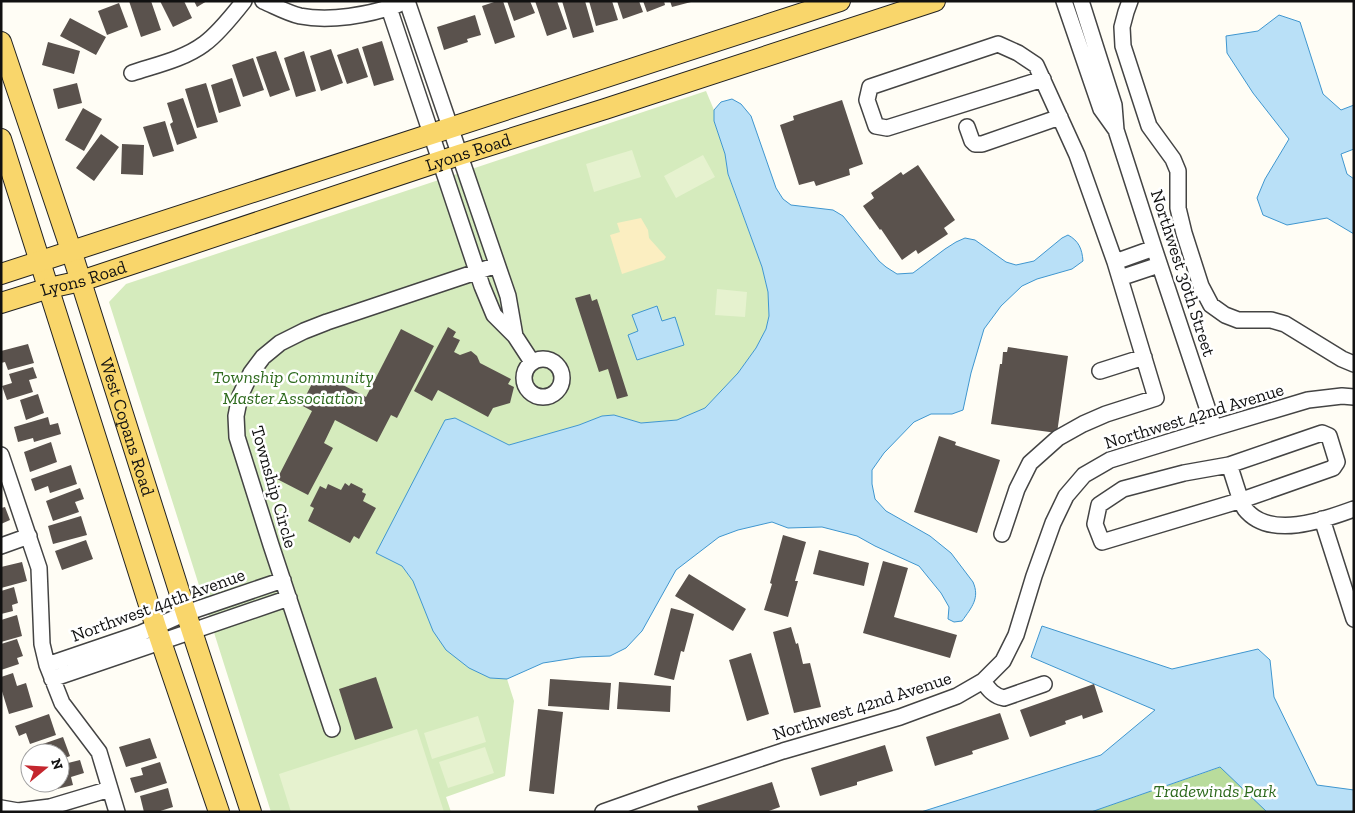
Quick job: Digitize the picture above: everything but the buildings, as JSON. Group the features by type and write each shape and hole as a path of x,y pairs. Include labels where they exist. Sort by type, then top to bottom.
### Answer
{"main road":[{"name":"Lyons Road","path":"1,274 840,1"},
{"name":"Lyons Road","path":"1,302 81,281 450,158 935,1"},
{"name":"West Copans Road","path":"1,42 71,250 251,812"},
{"name":"West Copans Road","path":"1,139 158,635 219,812"}],"street":[{"path":"132,73 185,56 205,44 229,20 244,1"},
{"path":"263,1 299,16 328,18 366,14 406,1 450,158 477,272 494,315 515,336 532,362"},
{"name":"Northwest 30th Street","path":"1064,1 1101,109 1116,130"},
{"name":"Northwest 30th Street","path":"1081,1 1114,106 1116,130 1214,428"},
{"path":"1130,1 1122,27 1123,46 1149,126 1173,158 1178,171 1178,208 1184,233 1201,286 1211,305 1225,315 1238,320 1271,320 1285,324 1342,359 1354,364"},
{"path":"389,8 441,131"},
{"path":"1002,534 1017,489 1030,464 1058,438 1106,414 1156,398 1120,278 1078,156 1036,65 1018,53 998,44 870,88 867,100 876,126 886,128 1042,79"},
{"path":"967,127 972,141 975,144 982,144 1060,117"},
{"path":"450,158 497,265 508,296 515,336"},
{"path":"1115,262 1154,248"},
{"name":"Township Circle","path":"332,729 237,438 236,416 240,396 251,373 264,357 280,343 304,331 497,265"},
{"path":"1120,278 1159,265"},
{"path":"1100,371 1144,357"},
{"name":"Northwest 42nd Avenue","path":"603,812 764,757 900,716 957,696 983,681 1003,661 1016,635 1053,523 1066,496 1084,475 1110,460 1308,400 1342,396 1354,397"},
{"path":"1322,433 1329,436 1337,462 1333,468 1242,500 1102,542 1095,524 1098,504 1123,489 1184,473 1230,465 1322,433"},
{"path":"1,455 39,568 42,644 50,672 62,703 99,752 117,812"},
{"path":"1230,465 1244,508 1258,520 1276,526 1299,524 1354,509"},
{"path":"1322,519 1354,619"},
{"path":"1,546 29,536"},
{"name":"Northwest 44th Avenue","path":"50,672 158,635 283,580"},
{"name":"Northwest 44th Avenue","path":"189,622 289,598"},
{"path":"983,681 990,691 998,697 1004,698 1044,684"},
{"path":"1,808 18,811 50,807 110,789"}],"green space":[{"name":"Township Community Master Association","path":"706,91 714,110 714,121 725,154 728,175 762,267 768,292 769,316 766,329 756,348 738,373 705,408 677,420 641,423 614,415 602,416 579,425 509,445 455,418 376,553 402,566 413,581 433,631 489,678 507,679 514,701 505,776 446,797 451,812 271,812 109,302 126,284"},
{"path":"632,150 641,177 594,192 586,164"},
{"path":"703,155 715,177 676,198 664,176"},
{"path":"717,289 747,292 745,317 715,315"},
{"path":"478,716 486,742 432,759 424,733"},
{"path":"417,729 444,812 291,812 279,774"},
{"path":"485,747 494,773 448,788 439,762"},
{"name":"Tradewinds Park","path":"1221,767 1267,812 1091,812"}],"sand":[{"path":"641,218 648,230 649,238 666,257 664,260 622,274 610,235 620,232 617,223"}],"water":[{"path":"1279,15 1300,22 1323,94 1341,110 1354,105 1354,149 1341,154 1347,174 1354,179 1354,234 1327,218 1287,225 1263,215 1257,198 1265,179 1289,139 1253,93 1227,53 1226,36 1258,31"},
{"path":"732,99 741,104 751,116 776,188 783,199 791,205 833,210 843,216 879,261 897,274 913,273 945,249 965,238 975,240 1006,262 1016,265 1034,261 1068,235 1079,246 1083,261 1072,269 1037,279 1022,286 1001,306 984,329 971,373 963,410 952,414 931,414 914,422 884,453 872,470 875,499 886,511 930,536 951,553 973,582 976,593 974,602 962,621 954,622 948,619 949,607 941,593 919,566 857,536 822,527 788,528 772,522 738,530 719,537 676,570 642,631 626,648 610,656 581,657 543,663 507,679 490,678 469,668 446,650 433,631 413,581 402,566 376,553 445,420 455,418 509,445 579,425 602,416 614,415 641,423 677,420 705,408 738,373 756,348 766,329 769,316 768,292 762,267 728,174 725,154 714,121 714,110 721,102"},
{"path":"657,306 662,321 675,317 684,345 637,360 628,335 638,331 632,315"},
{"path":"1042,626 1172,669 1258,649 1270,660 1274,697 1317,785 1354,790 1354,812 1267,812 1220,767 1091,812 921,812 1101,755 1155,710 1031,657"}]}
